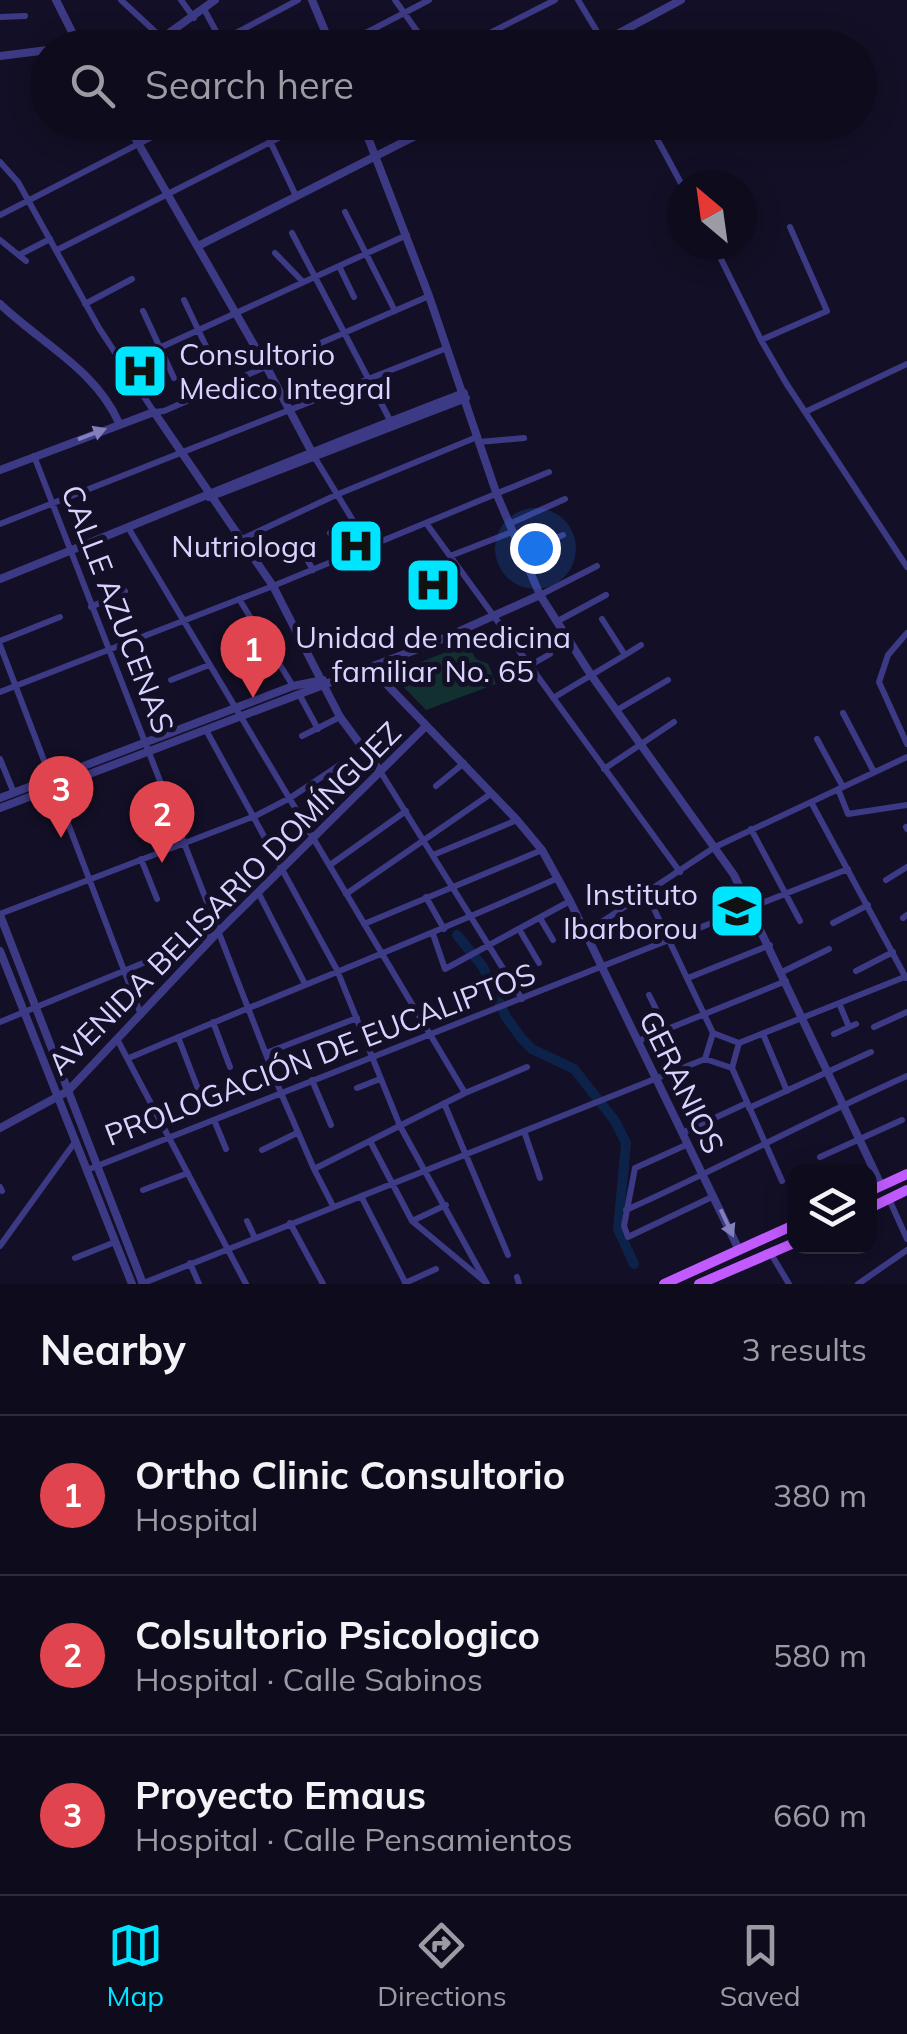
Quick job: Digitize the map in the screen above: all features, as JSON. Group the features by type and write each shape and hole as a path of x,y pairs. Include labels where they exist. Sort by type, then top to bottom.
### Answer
{"main road":[{"path":"877,1187 907,1174"},
{"path":"877,1204 907,1190"},
{"path":"664,1284 787,1228"},
{"path":"699,1284 787,1246"}],"street":[{"path":"57,0 72,30"},
{"path":"120,0 153,30"},
{"path":"180,0 194,18"},
{"path":"175,30 215,0"},
{"path":"247,30 298,0"},
{"path":"312,0 326,30"},
{"path":"395,0 416,30"},
{"path":"370,30 429,0"},
{"path":"496,30 556,0"},
{"path":"578,0 596,30"},
{"path":"630,30 682,0"},
{"path":"204,9 215,30"},
{"path":"0,17 25,16"},
{"path":"0,56 30,52"},
{"path":"136,140 266,366 313,456 369,547"},
{"path":"0,215 146,140"},
{"path":"270,140 296,196"},
{"path":"57,250 277,140"},
{"path":"369,140 430,296 497,495 540,594 591,675 715,848 751,908 881,1185"},
{"path":"198,246 408,140"},
{"path":"658,140 674,170"},
{"path":"0,162 18,182 120,363 273,586 340,717 406,811 522,1000"},
{"path":"345,212 395,310"},
{"path":"761,340 826,310 790,227"},
{"path":"292,233 392,424"},
{"path":"124,364 407,234"},
{"path":"0,240 26,261"},
{"path":"19,254 50,240"},
{"path":"275,254 303,282"},
{"path":"721,260 761,340 907,567"},
{"path":"339,266 354,297"},
{"path":"85,304 132,280"},
{"path":"0,470 172,408 430,296"},
{"path":"184,300 214,361"},
{"path":"0,304 88,375 120,424"},
{"path":"143,311 174,378"},
{"path":"0,524 448,347"},
{"path":"805,412 907,364"},
{"path":"0,579 465,395"},
{"path":"242,539 336,495 478,439 524,438"},
{"name":"CALLE AZUCENAS","path":"34,456 280,1093 333,1206"},
{"path":"0,692 313,570 549,472"},
{"path":"450,556 565,499"},
{"path":"330,532 352,522"},
{"path":"426,523 680,872"},
{"path":"129,529 465,1093"},
{"path":"521,552 563,534"},
{"path":"297,541 313,570"},
{"path":"0,808 55,782 237,712 371,668 494,618 596,566"},
{"path":"91,607 125,592"},
{"path":"556,622 606,595"},
{"path":"239,599 318,728"},
{"path":"60,618 0,643 142,1015"},
{"path":"602,619 625,655"},
{"path":"907,633 888,655 879,682 907,744"},
{"path":"553,698 641,646"},
{"path":"529,666 550,654"},
{"path":"171,680 209,666"},
{"name":"GERANIOS","path":"371,668 542,850 740,1250"},
{"path":"617,710 668,680"},
{"path":"148,747 206,730 237,712"},
{"path":"843,713 874,772"},
{"path":"302,736 340,717"},
{"path":"604,769 674,722"},
{"name":"AVENIDA BELISARIO DOMÍNGUEZ","path":"0,1128 68,1091 218,932 426,726"},
{"path":"206,730 337,970 400,1126 487,1284"},
{"path":"817,739 841,788 848,814 907,805"},
{"path":"585,933 715,848 907,756"},
{"path":"0,760 14,793"},
{"path":"436,786 464,763"},
{"path":"341,764 255,816 0,915 141,1284 705,1059 732,1068"},
{"path":"0,798 55,782"},
{"path":"346,894 492,793"},
{"path":"712,1034 738,1042 907,977 812,802"},
{"path":"330,865 406,811"},
{"path":"433,856 517,820"},
{"path":"752,829 800,921"},
{"path":"364,924 542,850"},
{"path":"142,859 157,899"},
{"path":"886,880 907,868"},
{"name":"PROLOGACIÓN DE EUCALIPTOS","path":"87,1170 848,869"},
{"path":"129,1058 433,934 558,878"},
{"path":"258,892 305,984"},
{"path":"647,894 712,1034 705,1059"},
{"path":"426,898 444,929"},
{"path":"433,934 445,970 570,902"},
{"path":"833,923 868,905"},
{"path":"540,918 552,940"},
{"path":"520,929 539,963"},
{"path":"0,1022 218,932"},
{"path":"688,978 770,944"},
{"path":"636,1042 784,977 829,950"},
{"path":"0,951 132,1284"},
{"path":"856,972 892,952"},
{"path":"650,995 666,1029"},
{"path":"834,1034 852,1026 839,1003"},
{"path":"874,1027 907,1012"},
{"path":"266,1054 357,1018"},
{"path":"213,1022 230,1067"},
{"path":"763,1034 787,1091"},
{"path":"178,1037 198,1090"},
{"path":"117,1039 246,1284"},
{"path":"738,1042 732,1068 782,1181"},
{"path":"681,1134 871,1052"},
{"path":"314,1169 465,1093 527,1068"},
{"path":"626,1210 907,1076"},
{"path":"357,1088 380,1079"},
{"path":"312,1080 330,1125"},
{"path":"444,1103 508,1255"},
{"path":"214,1120 226,1149"},
{"path":"820,1157 902,1120"},
{"path":"524,1130 540,1178"},
{"path":"262,1150 297,1133"},
{"path":"0,1246 76,1142"},
{"path":"370,1142 412,1222 487,1284"},
{"path":"686,1145 635,1168 624,1226 628,1237 714,1196"},
{"path":"144,1190 188,1173"},
{"path":"361,1196 406,1284 436,1270"},
{"path":"888,1199 907,1239"},
{"path":"412,1222 446,1205"},
{"path":"247,1222 254,1236"},
{"path":"290,1223 323,1284"},
{"path":"75,1258 115,1242"},
{"path":"858,1284 907,1250"},
{"path":"771,1254 790,1284"},
{"path":"190,1263 199,1284"}],"green space":[{"path":"467,644 476,659 488,664 496,684 426,710 394,677 395,672"}],"waterway":[{"path":"457,935 483,967 506,1017 522,1039 532,1049 574,1069 615,1121 626,1143 618,1229 634,1264"}],"place":[{"name":"Consultorio Medico Integral","path":"140,371"},
{"name":"Nutriologa","path":"356,546"},
{"name":"Unidad de medicina familiar No. 65","path":"433,585"},
{"name":"Ortho Clinic Consultorio","path":"253,698"},
{"name":"Proyecto Emaus","path":"61,838"},
{"name":"Colsultorio Psicologico","path":"162,863"},
{"name":"Instituto Ibarborou","path":"737,911"}]}
